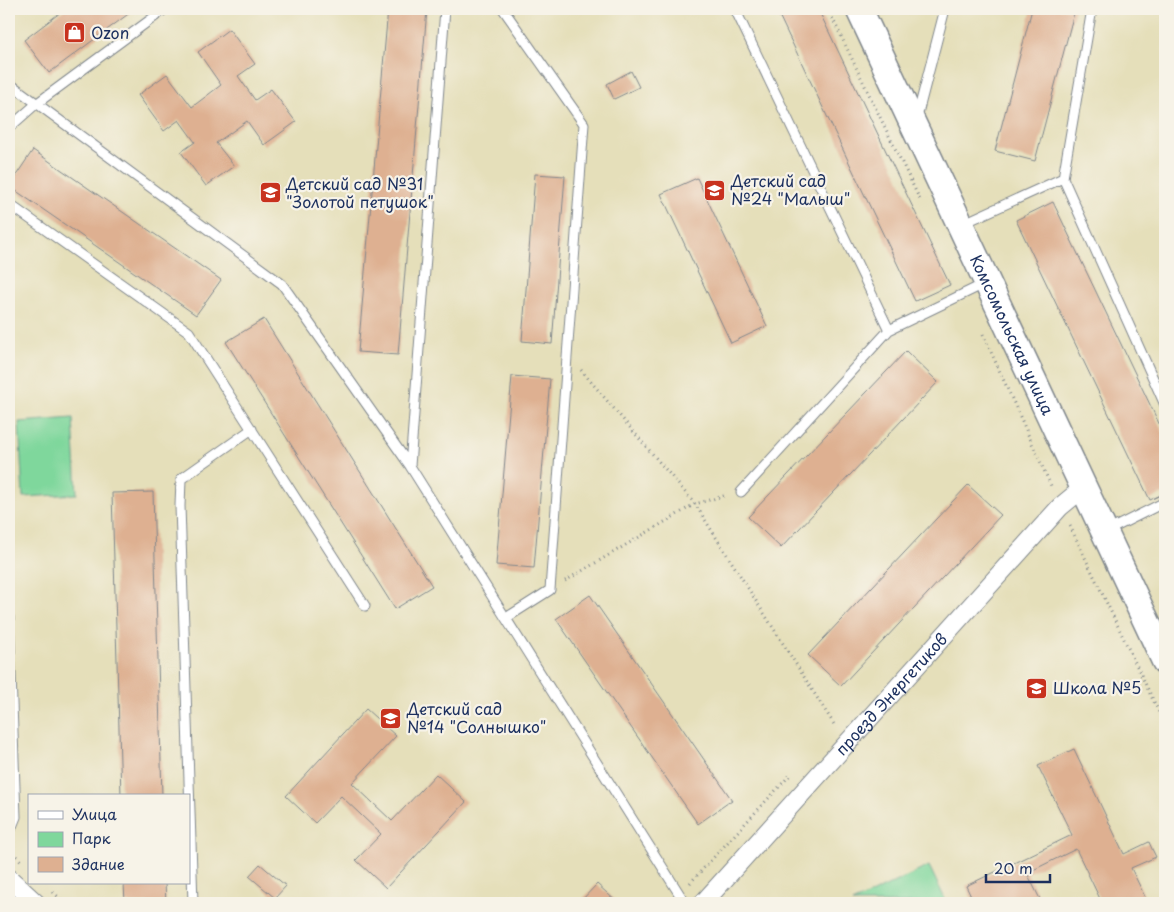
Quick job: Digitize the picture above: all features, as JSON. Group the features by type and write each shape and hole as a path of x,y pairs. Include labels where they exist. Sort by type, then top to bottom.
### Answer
{"street":[{"name":"Комсомольская улица","path":"859,9 1165,662"},
{"name":"проезд Энергетиков","path":"703,903 1060,507 1083,488"},
{"path":"10,881 36,903"}],"lane":[{"path":"9,128 36,104 165,9"},
{"path":"410,466 445,9"},
{"path":"503,9 584,124 550,590 506,618"},
{"path":"735,9 889,330"},
{"path":"914,127 945,9"},
{"path":"1092,9 1063,178 1165,405"},
{"path":"9,83 282,284 410,466 685,903"},
{"path":"960,225 1063,178"},
{"path":"9,204 189,332 365,606"},
{"path":"741,492 889,330 987,283"},
{"path":"190,794 181,479 252,429"},
{"path":"1104,532 1165,502"},
{"path":"9,617 16,817 9,834"},
{"path":"190,806 193,903"}],"path":[{"path":"828,9 922,204"},
{"path":"980,328 1060,507 1165,725"},
{"path":"567,354 695,504 834,726"},
{"path":"550,590 695,504 741,492"},
{"path":"679,894 794,770"},
{"path":"9,849 28,867"}],"green space":[{"path":"73,418 77,494 23,497 19,422"},
{"path":"929,866 947,903 852,903"}],"building":[{"path":"65,9 135,9 49,73 24,40"},
{"path":"388,9 427,9 398,355 358,352"},
{"path":"776,9 818,9 950,285 915,301"},
{"path":"1032,9 1075,9 1035,161 995,151"},
{"path":"229,29 255,64 238,76 255,100 271,89 296,122 264,145 247,121 216,143 234,166 206,186 181,152 195,142 179,120 164,131 138,95 167,74 192,107 221,85 198,52"},
{"path":"631,71 639,87 614,99 607,84"},
{"path":"33,150 221,280 196,315 9,186"},
{"path":"535,174 565,176 552,344 522,341"},
{"path":"697,178 767,326 731,343 661,194"},
{"path":"1053,202 1165,436 1165,493 1150,500 1016,220"},
{"path":"264,319 432,586 395,609 226,342"},
{"path":"906,351 938,382 781,548 748,517"},
{"path":"512,376 550,379 534,568 496,565"},
{"path":"968,485 1001,515 841,686 808,655"},
{"path":"153,492 162,794 121,794 112,493"},
{"path":"590,595 732,800 698,824 556,619"},
{"path":"366,709 396,736 352,783 392,821 436,774 466,802 386,888 356,860 381,834 341,796 315,823 286,796"},
{"path":"1074,749 1124,854 1149,842 1156,857 1131,868 1148,903 1102,903 1076,849 1027,873 1042,903 974,903 966,886 1072,835 1038,766"},
{"path":"260,864 286,886 275,898 249,876"},
{"path":"124,884 165,884 166,903 125,903"},
{"path":"597,884 618,903 579,903"}],"place":[{"name":"Ozon","path":"75,33"},
{"name":"Детский сад №24 \"Малыш\"","path":"715,190"},
{"name":"Детский сад №31 \"Золотой петушок\"","path":"270,193"},
{"name":"Школа №5","path":"1037,688"},
{"name":"Детский сад №14 \"Солнышко\"","path":"391,718"}]}
